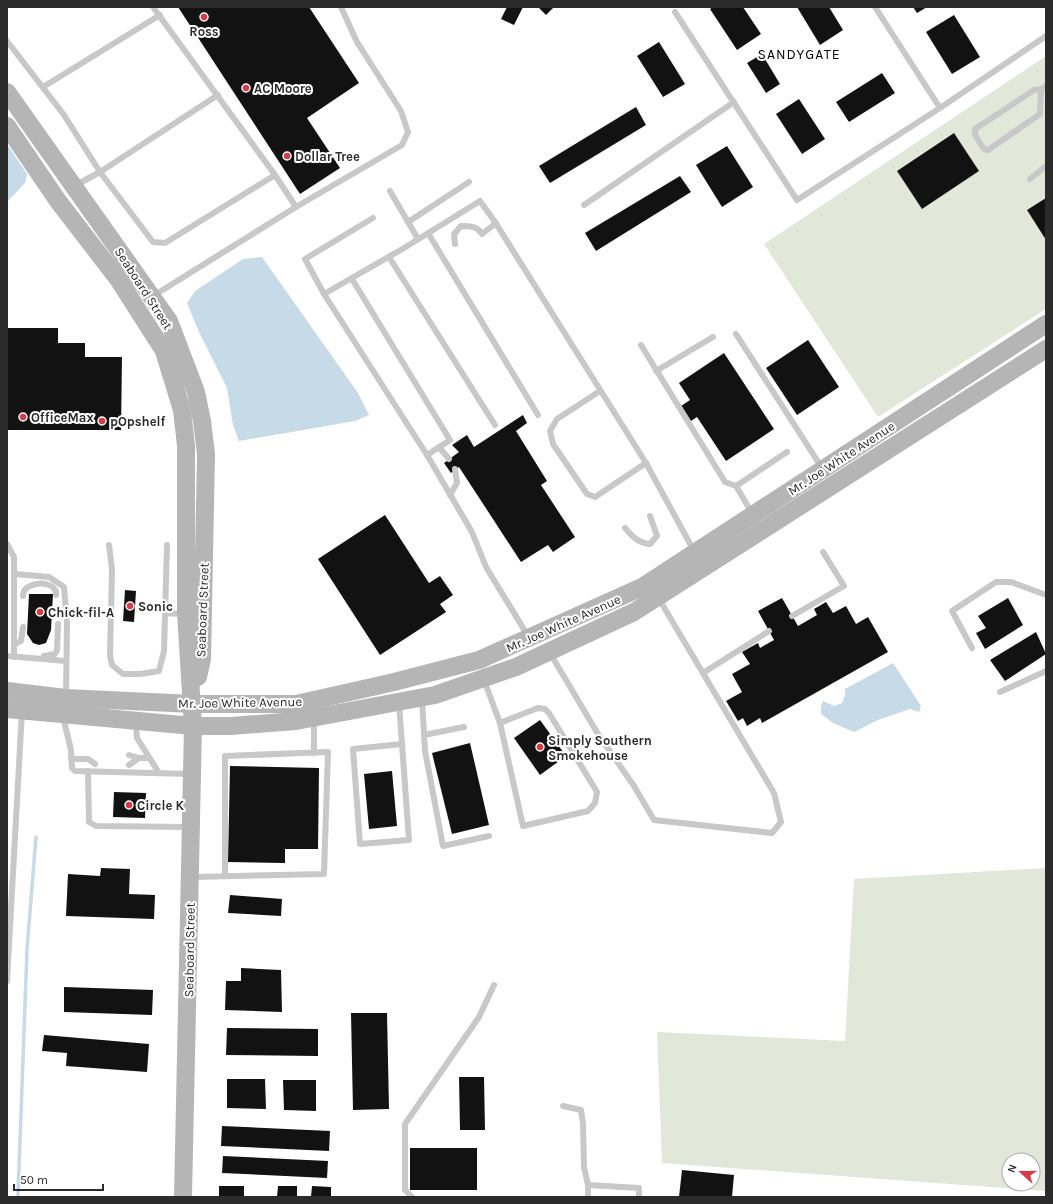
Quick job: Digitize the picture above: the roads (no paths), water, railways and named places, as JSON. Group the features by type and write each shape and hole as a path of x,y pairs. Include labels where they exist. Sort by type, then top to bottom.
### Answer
{"main road":[{"name":"Seaboard Street","path":"7,92 74,186 144,302 164,351 182,410 186,446 186,613 193,726 183,1197"},
{"name":"Seaboard Street","path":"7,126 58,201 118,279 144,302 169,321 196,392 202,421 205,447 204,548 202,659 192,704"},
{"name":"Mr. Joe White Avenue","path":"14,709 64,706 296,704 390,683 479,660 642,587 1046,324"},
{"name":"Mr. Joe White Avenue","path":"7,691 64,706 136,720 193,726 232,726 296,721 435,695 516,667 634,612 1046,349"}],"lane":[{"path":"153,7 218,95 296,207"},
{"path":"144,302 296,207 402,144 408,132 401,111 356,42 341,7"},
{"path":"875,7 940,108"},
{"path":"675,12 797,200 940,108 1046,36"},
{"path":"43,87 160,15"},
{"path":"7,41 64,115 100,172 153,242 165,243 275,175"},
{"path":"1044,88 1040,114 988,150 984,149 974,135 975,129 1034,90 1044,88"},
{"path":"74,186 100,172 218,95"},
{"path":"584,205 734,102"},
{"path":"1030,179 1046,166"},
{"path":"408,222 469,182"},
{"path":"390,191 418,239"},
{"path":"324,294 389,257 480,201 496,223 646,463 695,553"},
{"path":"373,218 305,259 324,294 427,455 472,532 486,567 529,638"},
{"path":"455,244 454,234 460,226 470,226 479,229 482,234 496,223"},
{"path":"428,233 538,415"},
{"path":"389,257 495,425"},
{"path":"352,279 450,440 427,455"},
{"path":"736,334 823,469"},
{"path":"656,371 713,337"},
{"path":"641,345 725,482 736,486 753,515"},
{"path":"600,391 557,419 550,431 553,444 587,494 595,497 646,463"},
{"path":"440,447 449,459"},
{"path":"736,486 787,452"},
{"path":"450,496 457,483 455,469"},
{"path":"625,528 641,544 650,544 657,536 650,516"},
{"path":"7,544 14,557 14,657"},
{"path":"109,545 112,569 110,656 112,665 123,674 140,674 159,671 164,651 167,545"},
{"path":"792,616 844,586 823,552"},
{"path":"15,574 49,577 64,587 67,623 64,706 72,768 76,771 192,774"},
{"path":"972,648 952,611 996,582 1011,582 1046,595"},
{"path":"23,596 23,592 27,587 34,584 45,584 51,586 56,591 56,595"},
{"path":"549,652 598,734 634,786 654,820 772,833 781,822 774,793 658,597"},
{"path":"165,613 186,613"},
{"path":"29,658 51,656 55,654 57,650 58,624"},
{"path":"14,646 21,641 22,627"},
{"path":"703,673 769,631"},
{"path":"7,656 66,661"},
{"path":"1000,692 1046,670"},
{"path":"484,678 500,723 523,826 588,811 595,803 597,792 550,713 538,708 500,723"},
{"path":"422,698 425,751 443,846 489,836"},
{"path":"398,702 402,744 409,840 360,844 353,749 402,744"},
{"path":"7,981 14,709"},
{"path":"314,718 314,753"},
{"path":"136,720 137,738 159,773"},
{"path":"424,735 464,726"},
{"path":"190,878 324,874 328,752 225,756 226,876"},
{"path":"72,759 88,759 95,755"},
{"path":"129,755 139,758 149,758"},
{"path":"129,765 139,758"},
{"path":"88,759 95,764"},
{"path":"88,771 89,822 96,826 191,827"},
{"path":"412,1197 405,1190 405,1124 479,1017 494,985"},
{"path":"563,1106 580,1110 583,1124 584,1167 588,1185 588,1197"},
{"path":"588,1185 639,1188 639,1197"}],"water":[{"path":"7,144 27,174 25,183 7,202"},
{"path":"262,257 358,393 369,415 355,421 239,441 233,425 227,388 199,332 187,303 195,291 243,259"},
{"path":"893,663 921,706 919,712 910,709 878,720 854,732 833,723 821,714 823,701 834,706 842,703 845,695 845,689"}],"waterway":[{"path":"18,1197 27,949 36,837"}],"place":[{"name":"Ross","path":"204,17"},
{"name":"AC Moore","path":"246,88"},
{"name":"Dollar Tree","path":"287,156"},
{"name":"OfficeMax","path":"23,417"},
{"name":"pOpshelf","path":"102,421"},
{"name":"Sonic","path":"130,606"},
{"name":"Chick-fil-A","path":"40,612"},
{"name":"Simply Southern Smokehouse","path":"540,747"},
{"name":"Circle K","path":"129,805"}],"district":[{"name":"SANDYGATE","path":"799,54"}]}
